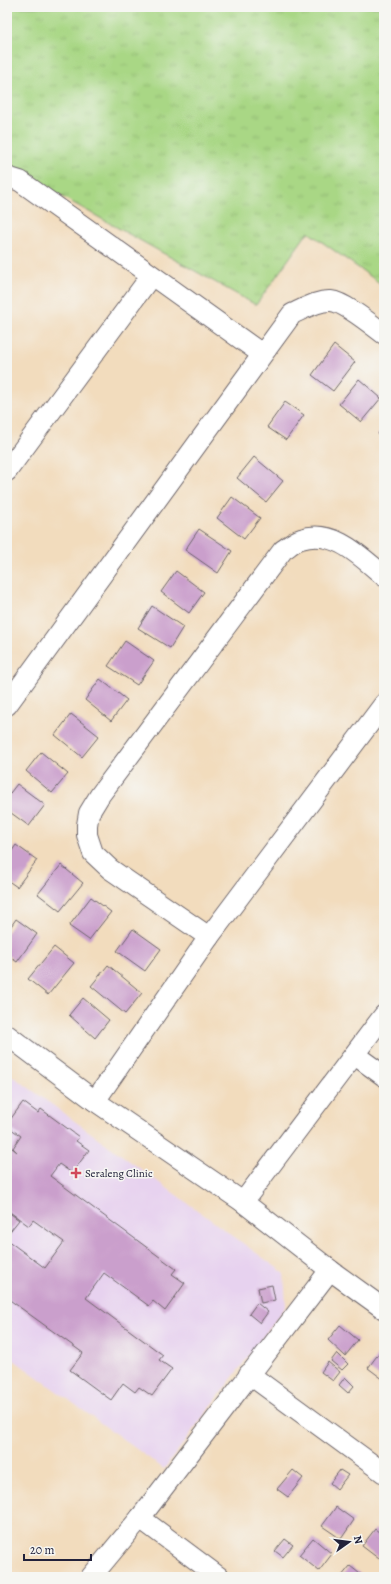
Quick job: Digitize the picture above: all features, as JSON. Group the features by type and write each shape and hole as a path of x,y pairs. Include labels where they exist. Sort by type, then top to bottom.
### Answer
{"street":[{"path":"7,177 20,181 262,354"},
{"path":"7,471 151,276"},
{"path":"7,705 292,314 312,304 331,301 352,310 384,334"},
{"path":"209,937 110,869 93,853 87,835 89,813 100,795 283,550 300,539 314,536 326,537 344,544 384,576"},
{"path":"95,1100 209,937 384,704"},
{"path":"243,1202 384,1015"},
{"path":"7,1035 95,1100 243,1202 330,1270 384,1309"},
{"path":"355,1055 384,1076"},
{"path":"91,1577 140,1518 330,1270"},
{"path":"249,1374 384,1472"},
{"path":"140,1518 218,1577"}],"shaded area":[{"name":"Seraleng Clinic","path":"7,1072 284,1273 286,1306 164,1469 7,1355"}],"green space":[{"path":"7,7 384,7 384,286 308,232 256,305 7,166"}],"building":[{"path":"334,345 355,362 333,391 312,375"},
{"path":"359,379 381,398 361,422 339,404"},
{"path":"285,402 304,415 286,440 267,427"},
{"path":"384,425 384,439 378,434"},
{"path":"254,457 283,481 266,502 237,478"},
{"path":"232,497 260,518 244,539 217,518"},
{"path":"199,529 232,551 218,573 185,550"},
{"path":"176,571 204,592 189,613 161,592"},
{"path":"152,606 183,627 170,648 138,628"},
{"path":"125,641 154,661 137,685 108,666"},
{"path":"100,679 127,700 111,721 85,700"},
{"path":"71,714 99,736 82,757 55,735"},
{"path":"41,752 68,774 52,793 26,771"},
{"path":"17,784 45,805 29,826 7,810 7,797"},
{"path":"16,845 37,860 17,887 7,880 7,858"},
{"path":"61,865 83,883 60,911 38,894"},
{"path":"91,897 111,912 89,940 69,926"},
{"path":"16,919 37,934 17,962 7,955 7,932"},
{"path":"133,929 161,949 145,971 117,951"},
{"path":"54,947 74,963 48,995 28,979"},
{"path":"108,965 142,993 125,1014 91,986"},
{"path":"83,998 109,1020 95,1038 69,1015"},
{"path":"23,1102 38,1113 41,1109 79,1137 76,1141 89,1150 72,1173 59,1164 50,1176 176,1269 172,1274 185,1283 165,1311 153,1301 149,1306 104,1273 86,1298 163,1355 159,1360 172,1369 152,1396 139,1387 135,1392 123,1383 111,1400 70,1370 83,1353 7,1298 7,1240 45,1268 64,1242 33,1220 29,1226 7,1210 7,1166 10,1162 7,1165 7,1144 17,1152 13,1148 21,1136 7,1126 7,1124"},
{"path":"7,1211 19,1220 7,1235"},
{"path":"272,1285 275,1300 261,1303 258,1288"},
{"path":"257,1303 268,1312 260,1323 249,1314"},
{"path":"340,1325 358,1340 345,1356 328,1340"},
{"path":"337,1353 348,1364 342,1370 331,1361"},
{"path":"379,1353 384,1357 384,1380 368,1368"},
{"path":"328,1362 340,1372 333,1381 321,1372"},
{"path":"345,1377 354,1386 348,1393 339,1385"},
{"path":"293,1470 303,1478 288,1497 277,1489"},
{"path":"340,1470 348,1475 337,1489 330,1483"},
{"path":"336,1507 354,1520 341,1539 322,1526"},
{"path":"375,1529 384,1536 383,1562 362,1546"},
{"path":"313,1538 332,1554 319,1571 299,1555"},
{"path":"285,1539 293,1545 283,1557 275,1551"},
{"path":"350,1566 364,1577 341,1577"}],"place":[{"name":"Seraleng Clinic","path":"76,1173"}]}
